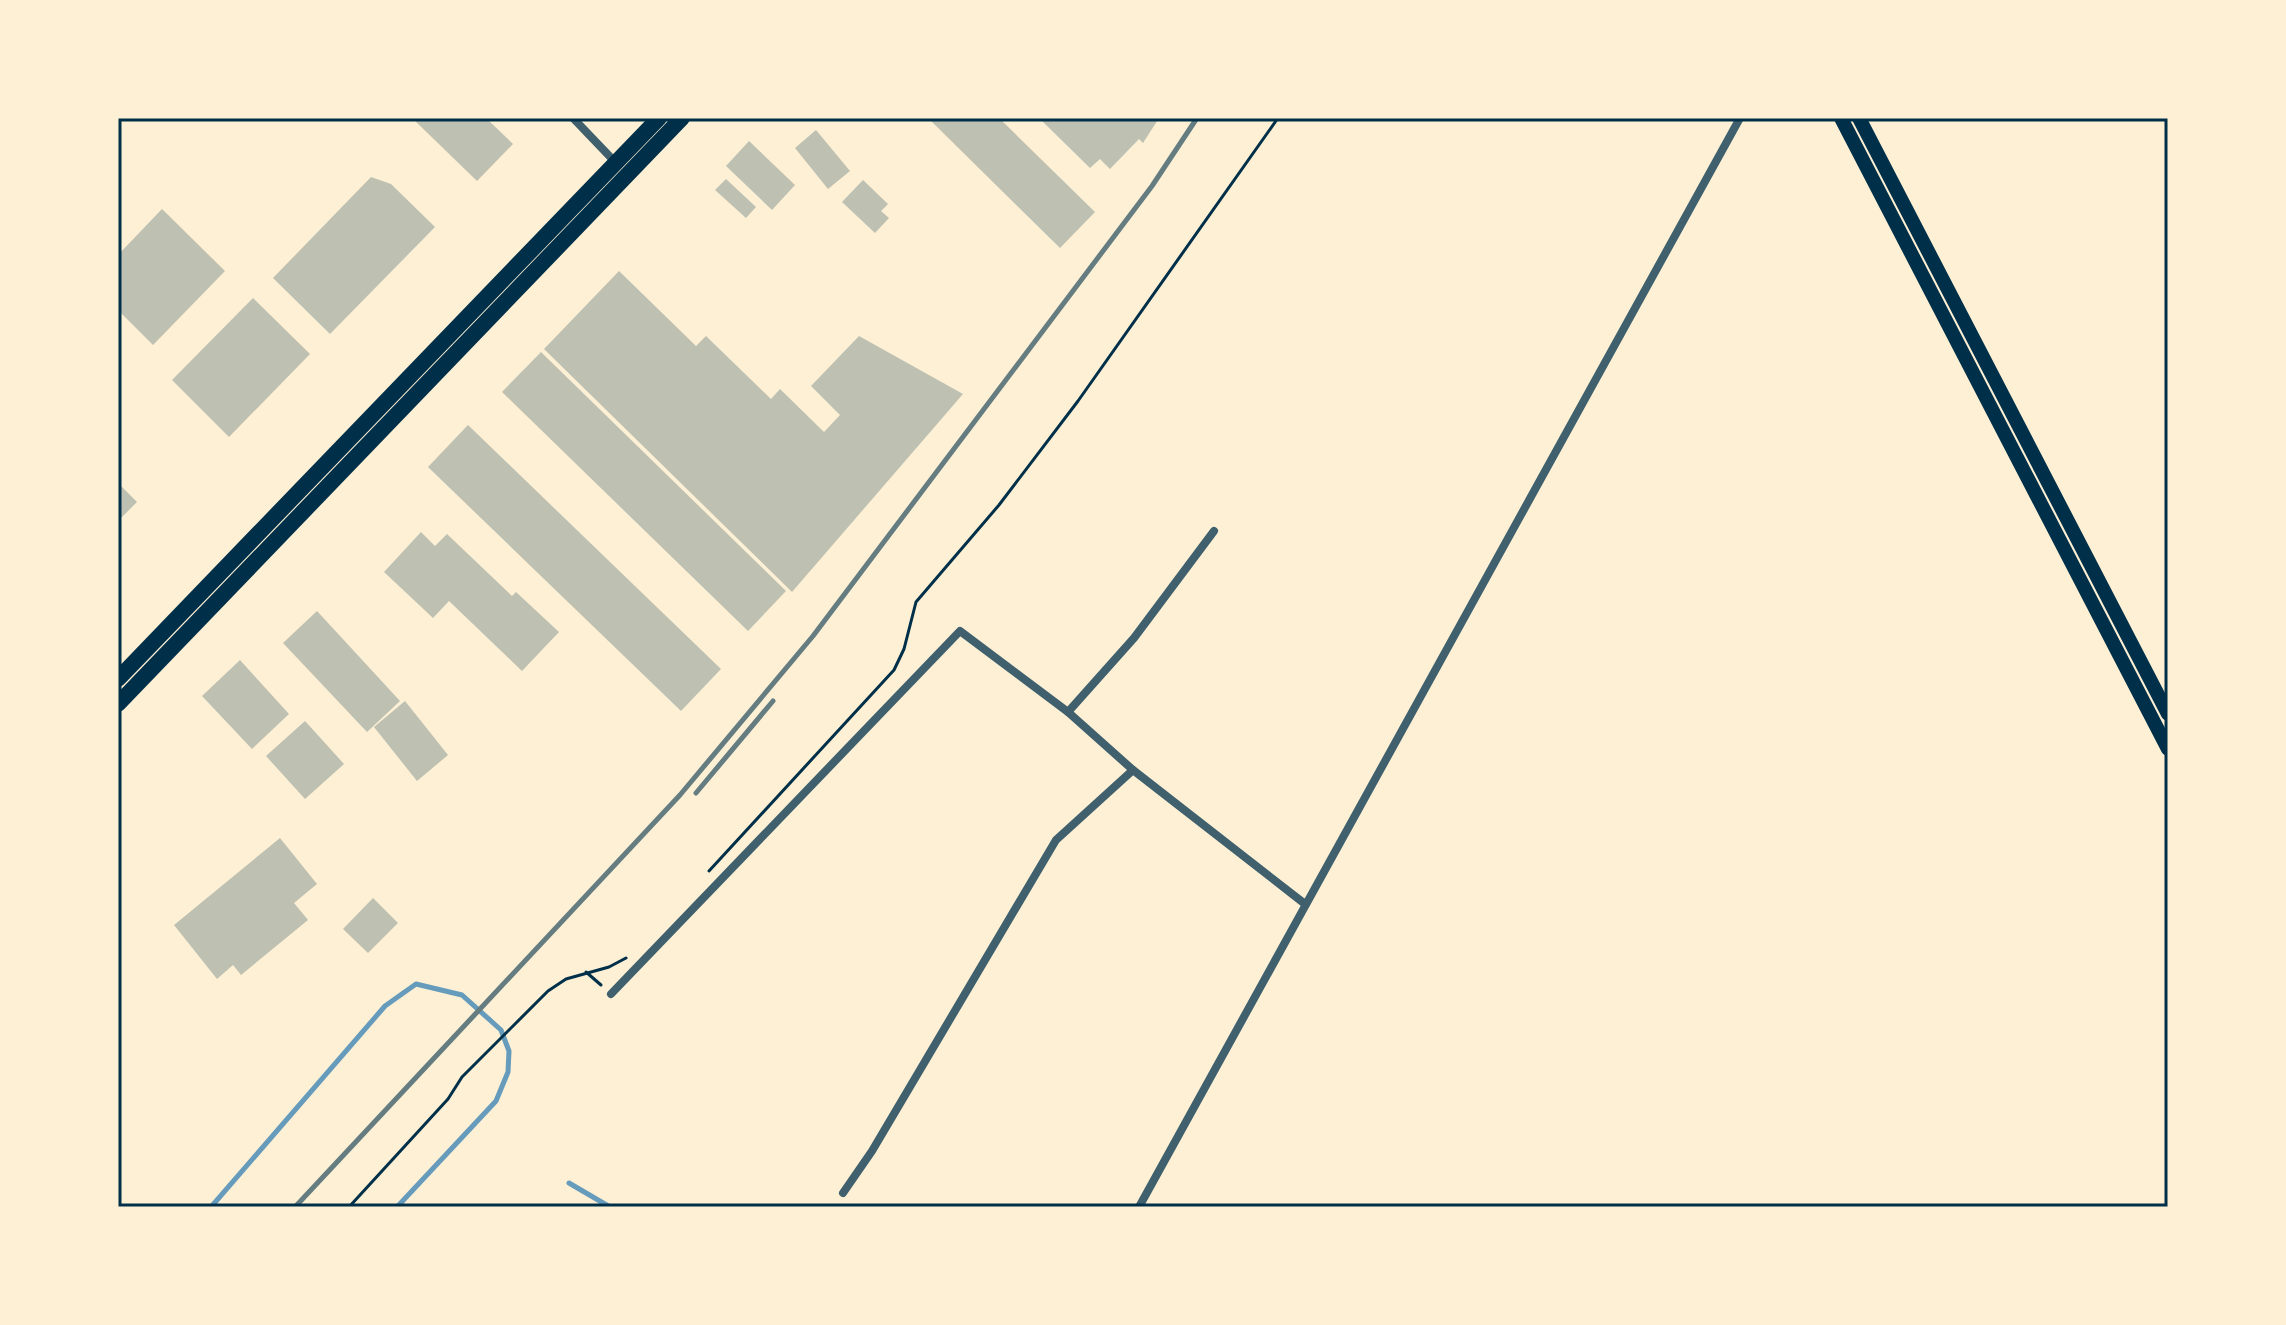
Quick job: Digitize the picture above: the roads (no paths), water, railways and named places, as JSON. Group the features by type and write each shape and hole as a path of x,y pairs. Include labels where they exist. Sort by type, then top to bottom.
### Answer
{"highway":[{"path":"118,679 659,118"},
{"path":"118,704 682,118"}],"main road":[{"path":"1841,118 2168,749"},
{"path":"1859,118 2168,714"}],"street":[{"path":"573,118 627,175"},
{"path":"1139,1207 1740,118"},
{"path":"1068,712 1134,638 1214,531"},
{"path":"611,994 960,631 1068,712 1133,770 1305,904"},
{"path":"843,1193 872,1151 1056,840 1133,770"}],"waterway":[{"path":"211,1207 385,1006 416,984 462,995 501,1030 509,1051 508,1072 496,1101 397,1207"},
{"path":"569,1183 610,1207"}],"railway":[{"path":"295,1207 680,795 813,636 1152,186 1197,118"},
{"path":"696,793 773,701"}]}
